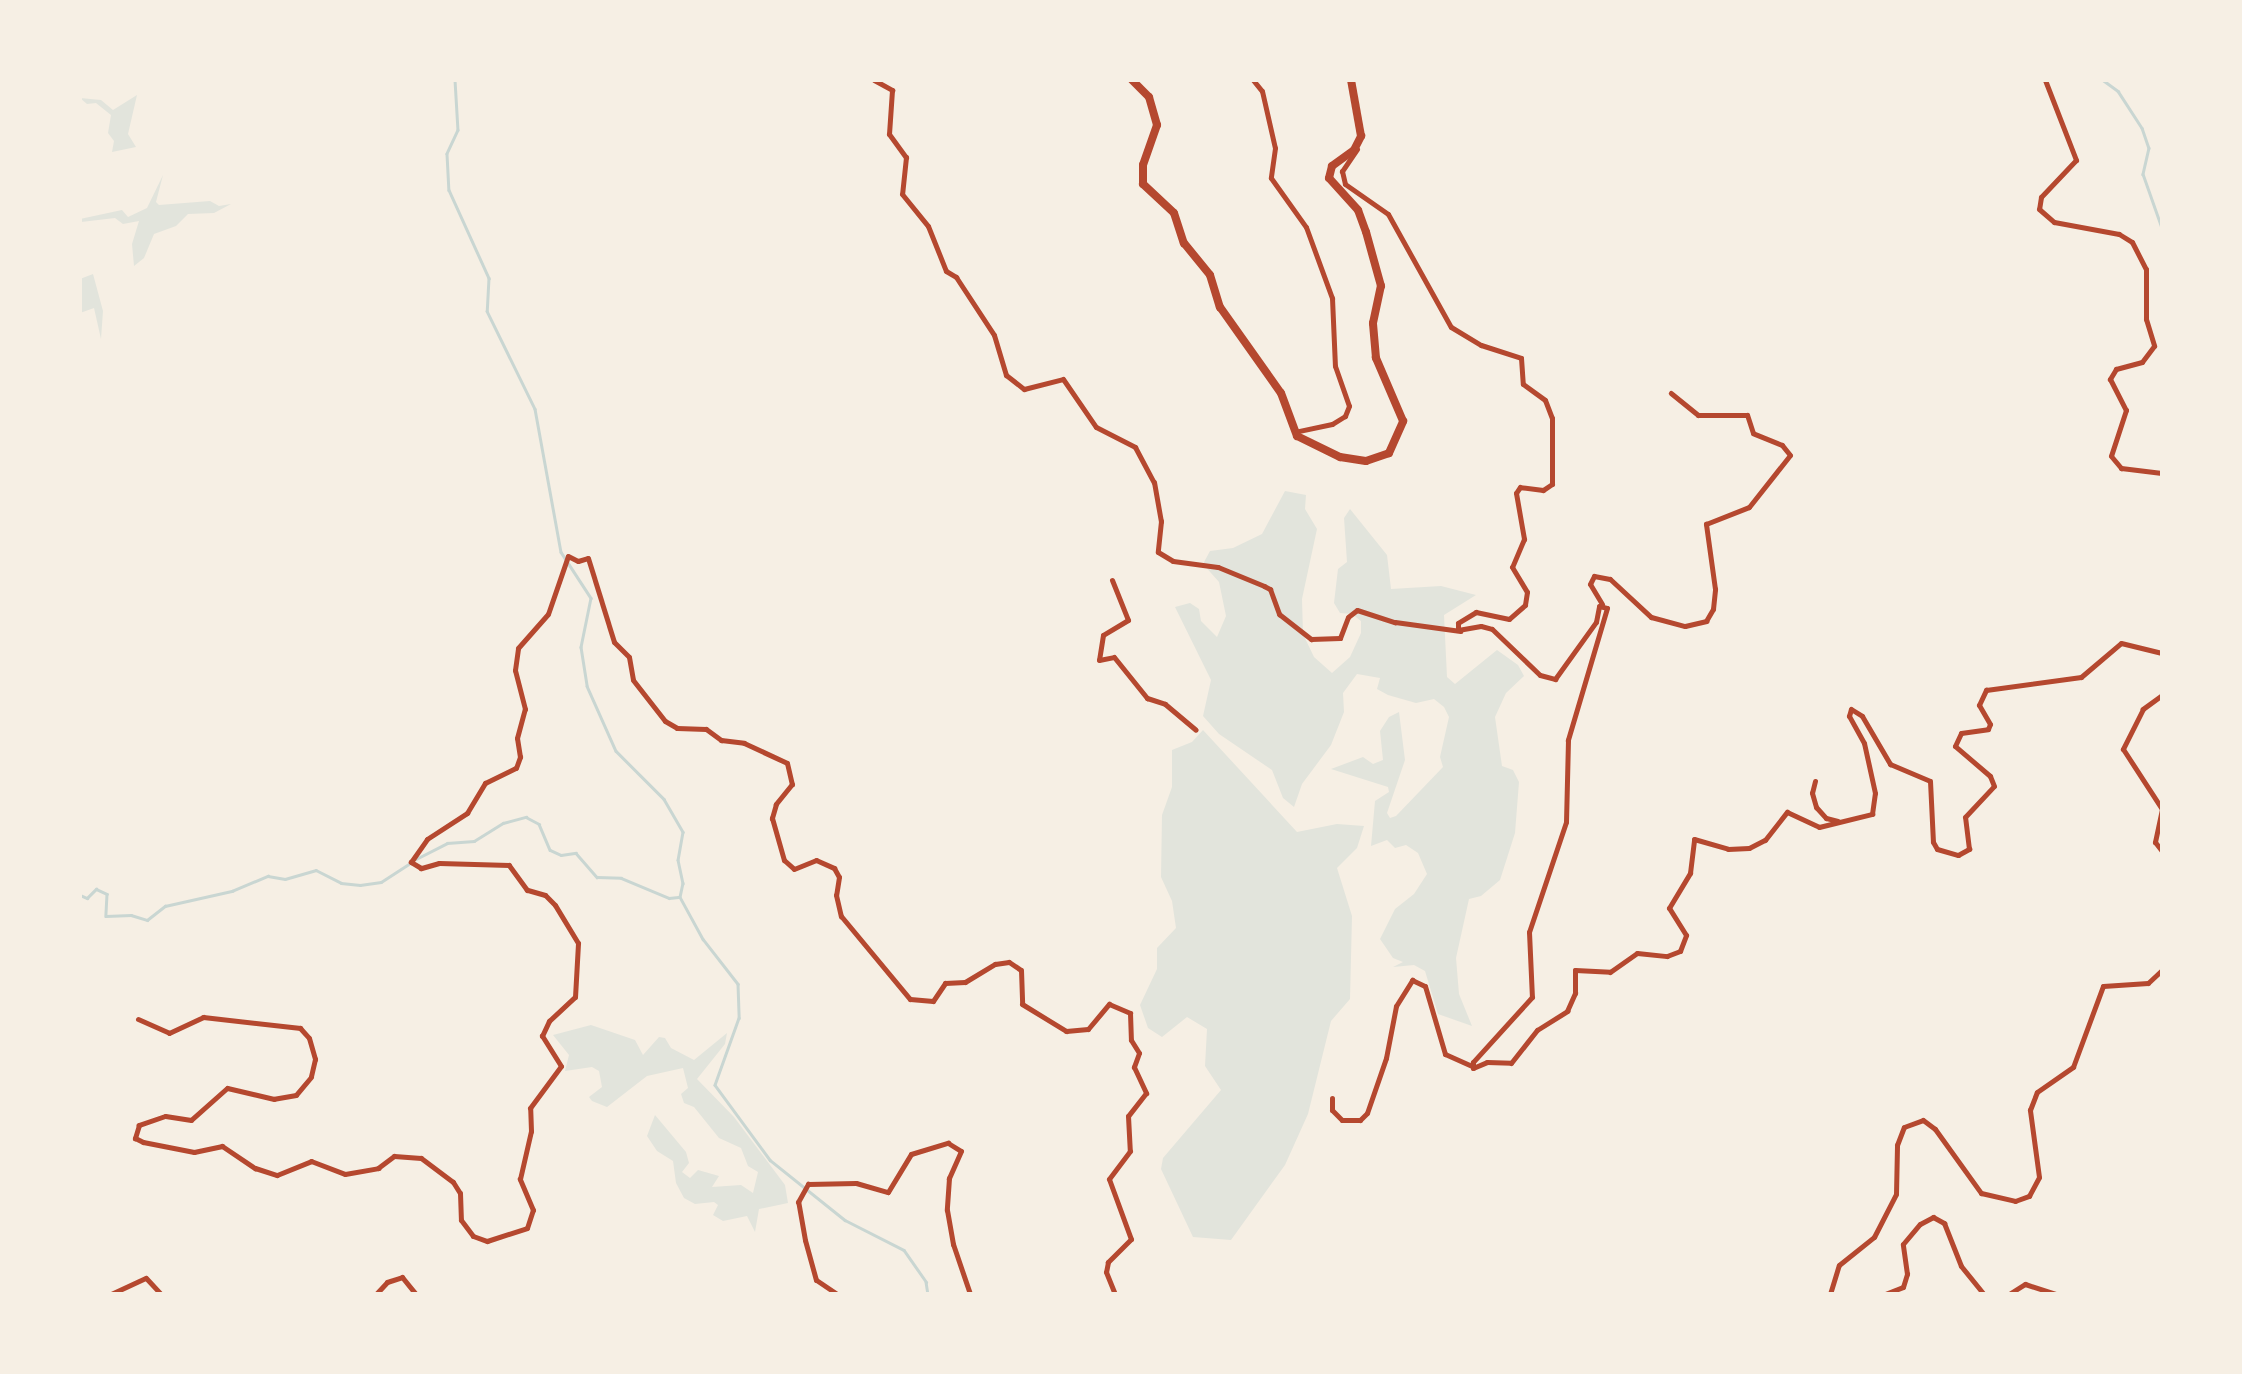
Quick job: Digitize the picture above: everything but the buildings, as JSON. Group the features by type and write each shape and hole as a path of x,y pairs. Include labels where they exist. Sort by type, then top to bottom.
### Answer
{"main road":[{"path":"1132,80 1149,97 1158,125 1142,165 1143,184 1174,214 1184,243 1210,275 1220,307 1281,392 1295,432 1314,448 1366,460 1389,453 1403,421 1376,358 1373,323 1381,286 1366,232 1358,210 1329,178 1332,166 1357,145 1360,121 1351,80"}],"street":[{"path":"874,80 892,90 889,134 906,158 902,194 928,226 946,271 956,277 994,335 1006,374 1024,389 1063,379 1096,427 1134,447 1154,482 1161,521 1158,552 1173,562 1206,569 1218,567 1264,586 1279,614 1311,639 1340,638 1348,617 1357,610 1395,622 1460,631 1481,626 1492,630 1540,674 1555,679 1596,622 1602,604"},
{"path":"1253,80 1262,91 1274,148 1271,178 1306,226 1332,298 1335,366 1349,406 1345,416 1332,424 1295,432"},
{"path":"2045,80 2076,160 2041,197 2040,209 2054,222 2119,234 2132,242 2146,268 2146,319 2154,346 2142,362 2116,369 2110,379 2126,410 2110,456 2120,468 2162,474"},
{"path":"1357,145 1342,171 1345,184 1388,214 1451,327 1481,344 1521,358 1523,384 1545,400 1552,418 1552,484 1546,490 1520,487 1516,493 1524,538 1512,567 1527,592 1526,605 1509,618 1476,612 1458,623 1460,631"},
{"path":"1472,1066 1532,997 1528,932 1566,822 1568,740 1593,646 1605,619 1606,608 1590,584 1594,576 1610,579 1651,618 1684,626 1706,621 1713,609 1715,589 1706,524 1748,508 1790,455 1782,445 1753,432 1747,415 1698,415 1671,393"},
{"path":"138,1019 170,1033 204,1018 300,1028 310,1038 315,1059 311,1077 296,1095 274,1100 227,1088 192,1120 158,1118 140,1125 135,1138 194,1152 222,1146 255,1168 277,1175 311,1161 346,1174 378,1168 394,1156 421,1158 445,1171 454,1182 460,1193 462,1220 473,1236 487,1240 528,1228 533,1210 520,1179 531,1130 530,1108 561,1066 542,1036 549,1021 574,997 578,943 555,905 545,896 527,890 509,865 439,863 421,868 411,862 427,840 467,813 486,782 508,776 516,768 520,757 516,738 526,710 515,670 518,648 548,614 566,558 588,558 614,642 629,658 633,680 665,722 676,728 706,729 730,744 744,743 787,762 792,784 776,804 772,818 784,860 794,869 816,860 834,868 840,877 836,896 842,916 910,999 933,1001 945,983 965,982 995,964 1009,962 1021,970 1022,1004 1066,1030 1082,1033 1109,1004 1116,1003 1130,1013 1131,1040 1139,1053 1134,1067 1146,1093 1128,1116 1130,1150 1110,1179 1131,1239 1108,1262 1106,1272 1115,1294"},
{"path":"1112,580 1128,620 1103,635 1098,660 1114,656 1147,698 1162,702 1196,730"},
{"path":"1332,1098 1332,1110 1342,1120 1360,1120 1367,1113 1386,1058 1396,1006 1412,980 1425,986 1445,1054 1472,1066 1511,1063 1537,1030 1567,1010 1575,992 1574,970 1610,972 1636,953 1667,956 1680,951 1686,936 1670,908 1690,873 1694,840 1719,847 1750,848 1765,840 1786,812 1810,827 1870,816 1876,802 1864,743 1851,721 1851,709 1862,716 1890,764 1933,785 1930,811 1934,842 1937,849 1958,855 1969,849 1965,818 1994,786 1990,776 1956,746 1961,733 1988,729 1990,724 1979,704 1986,690 2081,677 2122,642 2162,653"},
{"path":"2162,695 2143,708 2123,749 2162,810 2155,842 2162,851"},
{"path":"1815,781 1812,793 1816,807 1826,818 1841,821"},
{"path":"1830,1294 1839,1265 1874,1237 1896,1194 1897,1146 1904,1127 1922,1120 1934,1129 1980,1193 2015,1200 2029,1196 2039,1177 2030,1110 2037,1092 2073,1067 2103,986 2148,983 2162,970"},
{"path":"837,1294 816,1280 805,1240 798,1202 808,1184 856,1182 888,1192 911,1154 948,1142 961,1151 949,1178 947,1210 970,1294"},
{"path":"1885,1294 1904,1286 1907,1274 1903,1244 1920,1224 1934,1216 1944,1223 1960,1266 1984,1294"},
{"path":"376,1294 387,1282 402,1277 416,1294"},
{"path":"111,1294 146,1278 161,1294"},
{"path":"2010,1294 2026,1284 2055,1294"}],"shaded area":[{"path":"137,95 128,134 136,147 112,152 114,141 108,133 111,115 96,103 87,104 80,98 101,100 113,110"},
{"path":"163,175 156,202 159,205 210,201 219,206 231,204 214,213 188,214 176,226 154,234 144,258 134,266 132,244 139,221 123,224 115,218 81,222 80,219 122,210 128,217 147,208"},
{"path":"93,274 103,311 101,339 94,308 80,313 80,279"},
{"path":"1285,491 1306,495 1305,509 1317,529 1302,599 1303,634 1314,657 1332,673 1350,657 1361,633 1361,621 1352,614 1340,613 1334,603 1338,569 1347,562 1344,518 1350,509 1387,555 1391,589 1441,586 1476,595 1444,615 1447,677 1455,684 1497,650 1518,665 1524,676 1506,693 1495,717 1502,766 1513,770 1519,782 1515,833 1500,880 1481,896 1469,899 1456,958 1459,994 1472,1026 1438,1014 1425,971 1414,965 1393,967 1403,962 1393,958 1380,939 1395,909 1414,894 1427,874 1418,853 1406,845 1395,848 1387,840 1371,846 1375,801 1389,792 1388,787 1331,769 1363,757 1373,764 1383,760 1380,731 1389,717 1399,712 1405,760 1387,813 1390,818 1396,816 1443,767 1440,757 1449,717 1444,707 1434,699 1416,703 1388,695 1377,689 1380,678 1357,674 1343,693 1344,712 1331,745 1302,784 1294,807 1283,798 1272,770 1219,734 1203,716 1211,680 1175,607 1190,603 1199,609 1201,621 1217,637 1226,616 1219,582 1203,564 1210,551 1233,548 1262,534"},
{"path":"1203,730 1297,832 1337,824 1364,826 1357,848 1337,868 1352,916 1350,999 1331,1021 1308,1114 1285,1165 1231,1240 1193,1237 1161,1169 1163,1158 1221,1090 1205,1066 1207,1029 1187,1017 1162,1037 1148,1028 1140,1005 1157,969 1157,948 1176,928 1172,901 1161,877 1162,815 1172,787 1172,750 1192,742"},
{"path":"591,1025 635,1040 643,1055 659,1037 694,1060 727,1033 725,1044 697,1079 734,1117 785,1185 788,1203 759,1209 755,1232 747,1216 723,1221 713,1215 718,1205 714,1202 695,1204 684,1198 676,1183 673,1161 657,1151 647,1136 655,1115 686,1152 689,1163 682,1172 690,1178 698,1170 719,1176 712,1187 741,1185 753,1193 758,1172 748,1166 741,1148 719,1138 694,1107 684,1103 681,1094 688,1088 683,1068 647,1076 607,1107 592,1101 589,1097 602,1087 599,1071 592,1067 565,1071 569,1055 553,1035"}],"waterway":[{"path":"455,80 458,130 447,154 449,190 489,278 487,311 535,409 561,552 591,598 581,647 587,686 616,751 664,799 683,832 678,860 683,883 680,897 703,939 738,984 739,1018 715,1085 770,1160 845,1220 904,1250 926,1282 928,1294"},
{"path":"2103,80 2118,91 2142,128 2149,148 2143,174 2162,228"},
{"path":"416,859 447,843 474,841 503,823 526,817 539,824 550,850 561,855 576,853 597,877 621,878 669,898 678,897"},
{"path":"80,895 87,898 96,889 107,894 106,916 131,915 147,920 165,906 232,891 268,876 285,879 316,870 341,883 360,885 381,882 409,864"}]}
